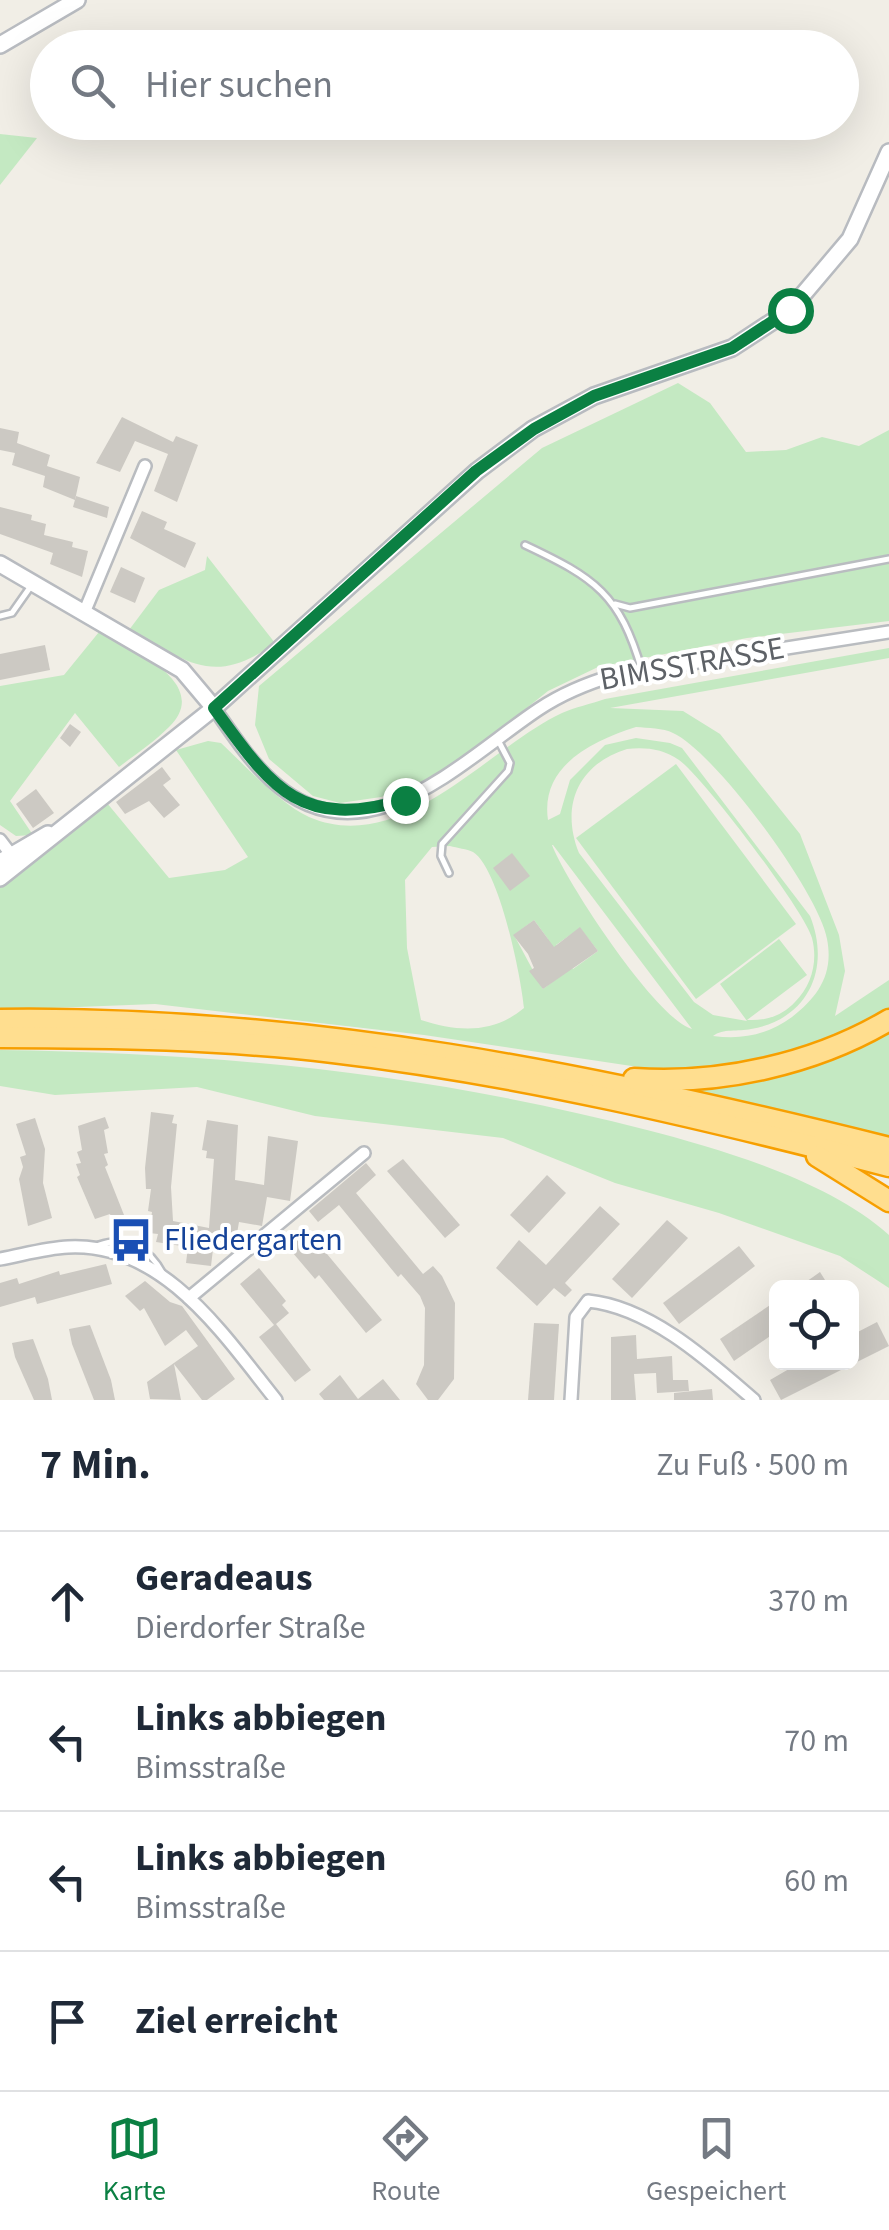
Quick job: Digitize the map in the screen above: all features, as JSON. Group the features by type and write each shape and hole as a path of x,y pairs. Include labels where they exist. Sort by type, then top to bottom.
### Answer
{"highway":[{"path":"0,1020 165,1021 568,1074 657,1080 730,1075 824,1050 889,1020"},
{"path":"0,1037 332,1044"},
{"path":"366,1048 789,1140 889,1166"},
{"path":"568,1074 889,1148"},
{"path":"789,1140 889,1201"}],"main road":[{"path":"0,45 77,0"},
{"path":"0,878 10,860 57,831 214,708 476,471 534,429 594,396 732,348 790,310 850,239 889,152"},
{"path":"0,564 182,670 214,708"}],"street":[{"path":"84,613 146,466"},
{"name":"BIMSSTRASSE","path":"214,708 270,780 298,800 326,810 364,812 405,800 444,779 581,685 642,671 889,632"},
{"path":"0,840 10,860"},
{"path":"190,1298 364,1152"},
{"path":"0,1259 69,1247 128,1257 164,1277 190,1298 276,1400"},
{"path":"571,1400 576,1317 588,1301 620,1309 665,1332 754,1400"}],"lane":[{"path":"525,545 590,578 615,604 630,627 642,671"},
{"path":"615,604 630,608 889,559"},
{"path":"0,616 12,613 32,584"},
{"path":"449,873 441,856 442,844 508,771 510,764 498,739"}],"green space":[{"path":"0,134 35,140 0,185"},
{"path":"678,383 710,403 746,452 786,450 822,437 859,446 889,430 889,621 747,638 598,667 548,691 439,778 381,797 340,803 313,796 269,759 255,725 259,686 542,448"},
{"path":"207,556 275,643 235,664 218,667 185,660 129,630 159,590 205,570"},
{"path":"99,632 162,669 175,682 181,696 180,711 169,727 119,767 75,713 10,801 33,835 16,836 0,825 0,686 64,675"},
{"path":"889,648 889,658 610,708 683,711 720,734 800,834 839,935 845,971 835,1016 889,980 889,1012 832,1039 755,1062 665,1071 424,1035 155,1004 0,1010 0,888 107,803 169,878 225,870 248,857 176,750 208,741 221,743 274,793 309,817 343,825 377,823 442,793 562,713 605,699","holes":["636,727 673,733 714,767 786,859 820,918 829,952 822,984 783,1023 754,1035 713,1036 771,1023 801,1003 816,972 816,935 810,916 682,748 636,738 605,745 570,780 560,814 548,820 552,785 561,771 573,758","627,749 667,753 691,771 730,816 773,874 812,938 812,972 806,988 785,1011 761,1020 747,1020 807,975 779,939 720,984 747,1021 713,1015 694,1002 579,853 573,803 577,789 596,765","552,845 692,1029 657,1002 636,977 575,888","450,846 473,852 492,879 513,949 524,1008 500,1023 462,1028 421,1020 407,948 405,880 432,847","534,920 548,939 540,945 567,971 543,989 514,935","580,928 598,951 573,969 556,945"]},
{"path":"676,764 796,924 696,999 576,838"},
{"path":"889,1028 889,1136 681,1087"},
{"path":"0,1050 165,1056 326,1070 486,1094 677,1138 806,1183 865,1216 889,1235 889,1288 840,1256 719,1213 615,1183 503,1138 315,1116 197,1087 55,1095 0,1086"}],"building":[{"path":"122,417 173,442 176,436 198,445 177,502 154,491 168,454 135,441 120,472 96,463"},
{"path":"0,428 19,432 17,443 50,455 47,466 80,477 75,500 43,487 45,476 12,465 15,453 0,450"},
{"path":"76,496 109,507 107,518 73,507"},
{"path":"0,507 32,515 31,520 46,524 44,535 73,542 72,547 88,551 82,577 50,564 53,553 0,534"},
{"path":"142,511 167,522 164,529 196,543 185,568 130,538"},
{"path":"121,567 145,578 135,603 110,592"},
{"path":"45,645 50,670 0,680 0,654"},
{"path":"70,724 81,732 70,747 60,738"},
{"path":"162,767 171,779 163,785 180,805 164,818 149,801 125,814 116,802"},
{"path":"36,789 54,813 33,828 16,804"},
{"path":"512,853 530,876 510,891 493,868"},
{"path":"534,920 554,947 580,927 598,951 543,989 529,971 534,968 528,954 513,935"},
{"path":"151,1112 174,1115 172,1123 177,1124 171,1187 173,1221 209,1228 214,1159 206,1158 207,1151 202,1150 207,1120 238,1125 235,1180 264,1185 268,1136 298,1141 290,1201 267,1197 262,1226 239,1222 235,1245 214,1241 211,1266 186,1263 188,1247 156,1242 158,1234 149,1233 151,1189 146,1189 145,1168"},
{"path":"105,1117 109,1128 104,1130 108,1153 104,1154 108,1165 105,1167 126,1220 114,1225 110,1214 95,1219 77,1177 80,1175 76,1164 81,1163 77,1152 82,1150 78,1126"},
{"path":"35,1118 45,1149 43,1183 52,1218 28,1226 19,1179 23,1167 20,1157 26,1155 16,1124"},
{"path":"403,1159 460,1225 445,1238 387,1171"},
{"path":"366,1163 376,1175 356,1193 423,1274 433,1266 442,1276 455,1303 454,1379 438,1400 428,1400 416,1384 424,1365 425,1308 420,1296 401,1274 398,1277 339,1205 318,1222 309,1211"},
{"path":"547,1175 566,1193 529,1233 510,1215"},
{"path":"600,1206 620,1224 565,1283 572,1290 565,1297 554,1288 537,1306 496,1268 519,1240 546,1265"},
{"path":"667,1220 688,1238 632,1298 612,1279"},
{"path":"307,1230 382,1320 366,1333 319,1275 315,1279 287,1246"},
{"path":"739,1246 755,1266 679,1324 663,1303"},
{"path":"106,1264 112,1284 37,1304 35,1297 0,1307 0,1283 17,1278 19,1284 59,1271 60,1275"},
{"path":"259,1268 286,1301 282,1305 289,1313 276,1324 311,1370 295,1382 259,1337 274,1325 240,1284"},
{"path":"820,1272 825,1280 809,1280"},
{"path":"145,1281 170,1302 182,1306 235,1379 207,1400 202,1400 174,1364 181,1400 150,1399 147,1382 198,1346 186,1330 165,1346 144,1308 140,1311 125,1296"},
{"path":"769,1306 769,1337 734,1361 720,1339"},
{"path":"877,1322 889,1346 859,1361 859,1331"},
{"path":"534,1323 559,1324 554,1400 528,1400"},
{"path":"90,1325 115,1400 94,1400 72,1344 69,1329"},
{"path":"636,1335 637,1359 672,1356 673,1380 688,1380 689,1391 657,1393 656,1373 634,1374 636,1400 611,1400 611,1337"},
{"path":"33,1339 52,1400 34,1400 15,1357 12,1343"},
{"path":"787,1370 841,1370 781,1400 770,1380"},
{"path":"340,1375 358,1399 383,1379 400,1400 324,1400 319,1394"},
{"path":"712,1389 713,1400 674,1400 674,1393"}],"place":[{"name":"Fliedergarten","path":"131,1240"}],"route":[{"path":"405,800 364,812 326,810 298,800 270,780 214,708 476,471 534,429 594,396 732,348 790,310"}]}
